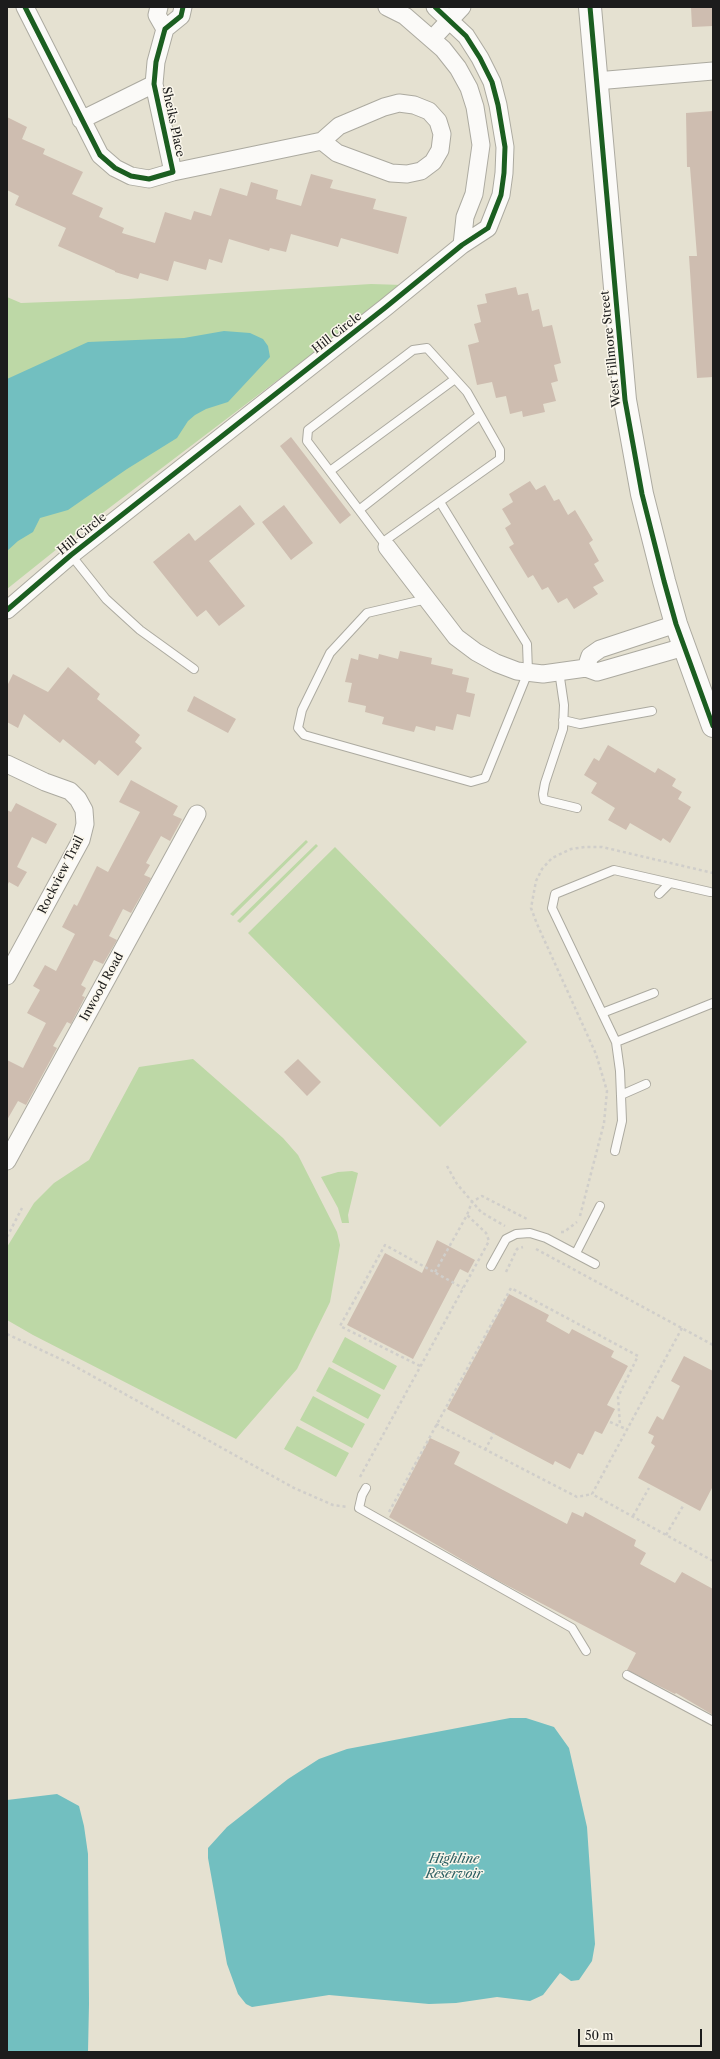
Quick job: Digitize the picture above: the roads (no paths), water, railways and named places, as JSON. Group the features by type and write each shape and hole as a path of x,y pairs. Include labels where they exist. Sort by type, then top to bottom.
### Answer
{"main road":[{"name":"West Fillmore Street","path":"590,7 625,400 642,494 676,624 713,726"}],"street":[{"name":"Sheiks Place","path":"25,7 100,155 115,168 131,176 149,179 173,172 322,141 339,126 384,107 399,103 414,104 429,111 438,121 442,134 440,150 433,162 421,171 408,174 391,172 337,153 322,141"},
{"path":"159,7 158,15 165,29 181,16 183,7"},
{"path":"387,7 405,16 432,38 458,68 469,88 479,126 481,145 474,194 465,217 462,245"},
{"name":"Hill Circle","path":"7,610 71,555 386,307 462,245 488,228 501,195 505,147 500,112 492,82 480,58 466,36 435,7"},
{"path":"432,38 462,7"},
{"name":"Sheiks Place","path":"165,29 156,62 154,84 173,172"},
{"path":"596,82 713,71"},
{"path":"81,120 154,84"},
{"path":"385,544 456,637 476,652 496,663 517,671 543,674 586,668 597,672 684,647"},
{"path":"586,668 590,656 600,649 676,624"},
{"name":"Rockview Trail","path":"7,764 45,782 70,791 78,799 84,810 85,824 81,840 7,976"},
{"name":"Inwood Road","path":"7,1161 197,814"}],"lane":[{"path":"427,348 455,379 467,392 480,414 500,450 500,459 385,544 307,441 308,430 413,350 427,348"},
{"path":"330,471 455,379"},
{"path":"359,510 480,414"},
{"path":"427,599 367,613 330,653 302,710 298,728 304,735 471,782 485,778 528,672 527,644 440,502"},
{"path":"71,555 106,599 140,630 194,669"},
{"path":"559,672 564,705 563,729 545,783 544,800 577,808"},
{"path":"563,720 580,724 652,711"},
{"path":"615,1151 622,1121 616,1042 552,908 555,894 614,870 710,892"},
{"path":"659,894 670,883"},
{"path":"602,1013 654,993"},
{"path":"616,1042 713,1003"},
{"path":"621,1095 646,1084"},
{"path":"576,1253 600,1206"},
{"path":"491,1266 506,1239 516,1234 530,1233 546,1238 595,1264"},
{"path":"366,1488 362,1495 359,1508 572,1628 586,1651"},
{"path":"628,1675 713,1721"}],"water":[{"path":"224,331 250,333 263,339 268,346 270,357 228,402 206,409 195,415 188,421 177,438 127,469 68,510 40,518 33,532 18,541 7,551 7,379 88,342 184,338"},
{"name":"Highline Reservoir","path":"510,1718 526,1718 554,1727 569,1748 587,1827 595,1944 592,1961 579,1980 571,1981 560,1973 543,1995 530,2001 497,1997 456,2003 429,2004 329,1995 252,2007 246,2004 238,1994 227,1964 208,1858 208,1848 227,1827 288,1779 319,1759 347,1749"},
{"path":"57,1794 79,1806 84,1826 88,1854 88,2052 7,2052 7,1800"}]}
